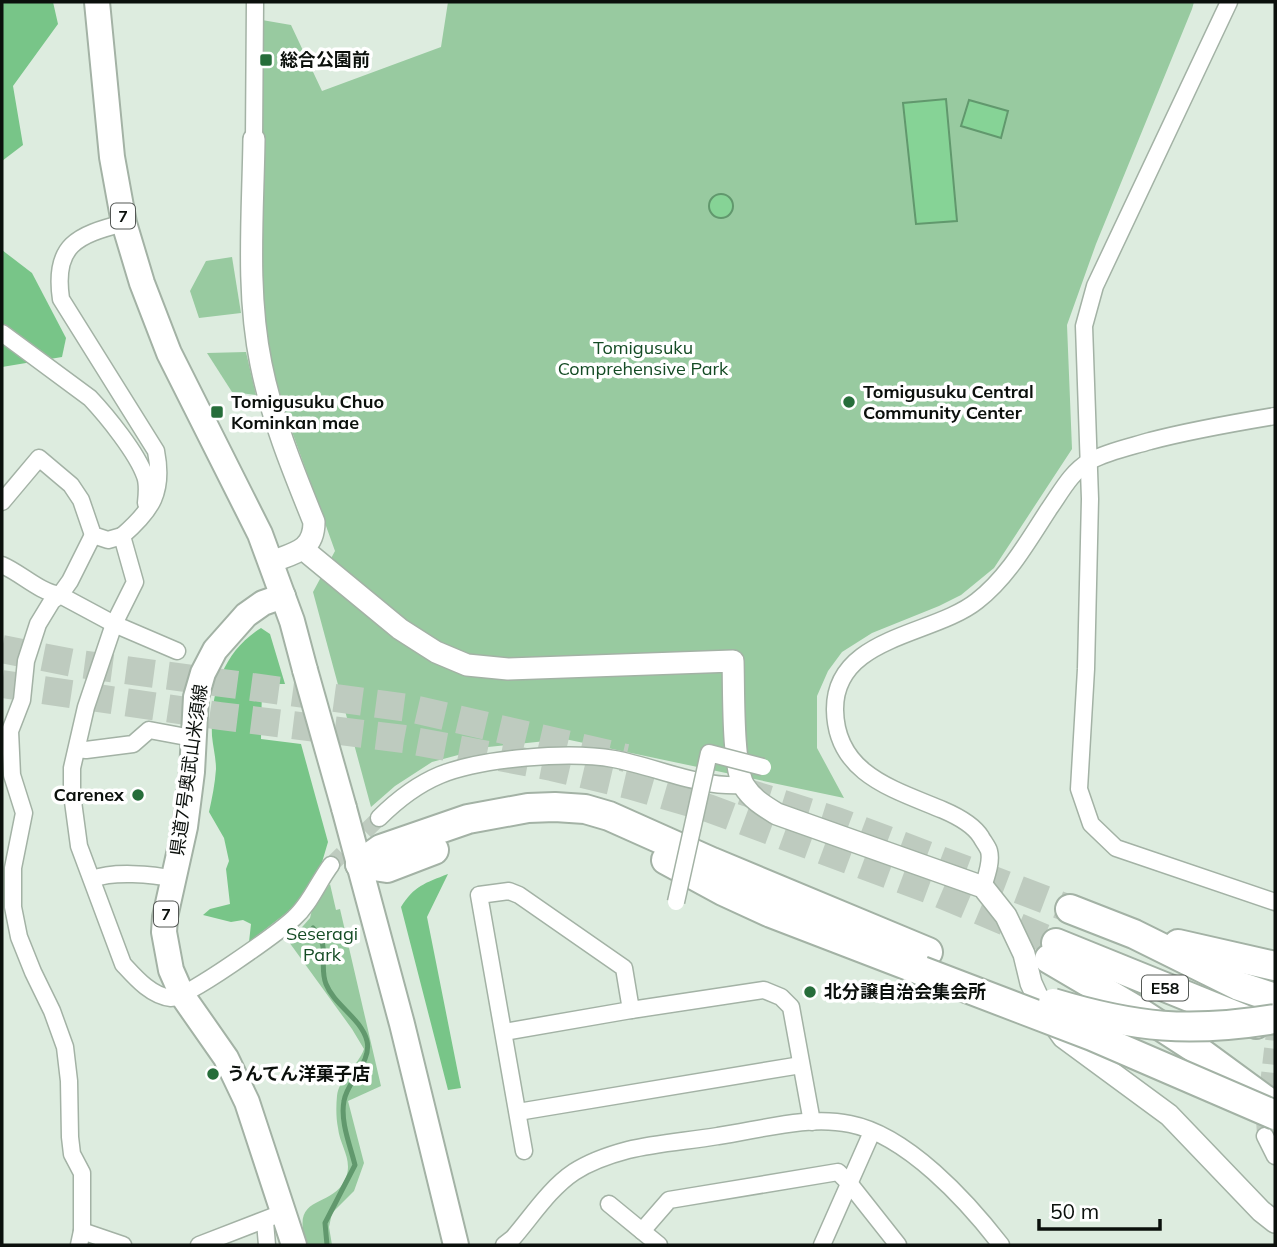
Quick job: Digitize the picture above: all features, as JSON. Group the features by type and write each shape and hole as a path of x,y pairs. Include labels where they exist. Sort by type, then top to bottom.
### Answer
{"highway":[{"path":"360,864 387,868 494,828 520,823 569,823 593,827 615,834 771,913 1044,1001 1135,1024 1198,1028 1275,1020"},
{"name":"E58","path":"1070,909 1134,934 1239,986 1275,998"},
{"path":"1134,934 1275,966"},
{"name":"E58","path":"1275,1031 1052,951 1194,1047 1275,1107"},
{"path":"925,961 1092,1036 1270,1126"}],"main road":[{"name":"7","path":"97,2 112,157 124,223 142,283 169,354 248,508 292,621 360,864 456,1245"},
{"name":"県道7号奥武山米須線","path":"283,596 263,603 246,615 215,650 198,685 185,827 164,932 171,970 182,995 226,1058 247,1102 273,1217 293,1245"}],"street":[{"path":"255,2 252,287 260,361 274,419 314,522 312,538 303,549 271,562"},
{"path":"1229,2 1095,286 1084,326 1089,462 1086,669 1079,789 1091,824 1116,848 1275,902"},
{"path":"93,535 108,540 122,536 141,520 154,501 160,472 156,451 61,299 58,277 63,256 76,240 97,230 124,223"},
{"path":"2,333 90,398 103,411 146,478 146,513"},
{"path":"983,887 988,871 989,850 977,830 957,816 874,780 857,766 841,745 836,725 836,689 858,659 873,647 931,624 976,601 1011,566 1074,473 1089,462 1115,450 1193,430 1275,416"},
{"path":"2,502 38,458 71,485 80,500 93,535 70,580 60,595 52,601 38,624 26,661 22,700 10,731 12,775 24,813 16,842 13,908 19,937 65,1047 72,1154 82,1174 80,1238 123,1245"},
{"path":"122,536 135,582 114,624 86,707 72,768 72,794 79,845 123,964 136,979 155,993 172,998 182,995 294,918 309,901 331,865"},
{"path":"303,549 400,629 436,652 467,665 508,669 733,662 738,767 743,785 757,802 777,814 983,887 1006,916 1024,954 1031,983 1043,1009 1063,1037 1169,1115 1261,1211 1275,1222"},
{"path":"2,565 18,572 49,593 60,595 114,624 177,651"},
{"path":"77,749 133,744 149,730 192,738"},
{"path":"676,902 709,754 763,767"},
{"path":"379,818 400,797 442,774 499,761 554,756 612,759 719,786 743,785"},
{"path":"93,879 115,875 162,876 173,879"},
{"path":"524,1151 479,895 509,891 519,895 624,968 631,1010"},
{"path":"504,1032 764,990 781,997 791,1007 812,1122"},
{"path":"518,1112 802,1065"},
{"path":"504,1245 513,1238 556,1186 573,1172 595,1160 630,1149 812,1122 850,1124 901,1147 933,1170 980,1218 1001,1245"},
{"path":"1270,1126 1275,1156"},
{"path":"821,1245 872,1132"},
{"path":"642,1231 669,1200 838,1172 898,1245"},
{"path":"609,1204 659,1245"},
{"path":"199,1245 273,1217"},
{"path":"267,1245 273,1217"}],"green space":[{"name":"Tomigusuku Comprehensive Park","path":"448,2 1194,2 1096,244 1067,325 1072,449 994,568 961,595 872,633 842,652 828,671 817,696 817,748 844,798 565,739 488,747 432,762 395,786 371,807 313,592 335,551 267,362 259,251 262,20 291,25 322,91 441,47"},
{"path":"232,257 241,313 199,318 190,291 206,261"},
{"path":"246,352 256,395 232,392 207,353"},
{"name":"Seseragi Park","path":"330,884 336,910 340,909 381,1086 348,1101 364,1163 354,1191 332,1213 329,1227 332,1245 307,1245 303,1217 307,1209 330,1196 345,1180 348,1166 337,1124 337,1096 341,1083 364,1049 289,942 310,918 313,906"}],"shaded area":[{"path":"2,2 53,2 58,24 13,86 23,145 2,161"},
{"path":"946,99 957,221 916,224 903,103"},
{"path":"969,100 1008,111 1001,138 961,126"},
{"path":"721,194 729,198 733,206 729,214 721,218 713,214 709,206 713,198"},
{"path":"2,250 32,273 66,338 62,357 2,367"},
{"path":"261,628 270,634 285,684 262,684 261,739 301,744 328,842 320,869 299,903 249,942 251,924 243,920 231,922 203,915 210,909 230,904 226,869 229,861 224,838 209,812 216,769 212,736 213,704 221,674 228,661 248,638"},
{"path":"448,874 427,917 461,1088 448,1090 401,907 421,886"}],"waterway":[{"path":"313,928 322,942 326,984 335,999 359,1025 368,1049 344,1101 344,1125 355,1165 325,1223 327,1245"}],"tunnel":[{"path":"2,649 73,663 409,708 626,758"},
{"path":"2,684 220,716 404,739 552,767 629,785 708,808 933,891 1056,943"},
{"path":"742,791 837,821 1070,909"},
{"path":"331,865 379,818"},
{"path":"1265,1136 1264,1118 1275,1024"}],"place":[{"name":"総合公園前","path":"266,60"},
{"name":"Tomigusuku Central Community Center","path":"849,402"},
{"name":"Tomigusuku Chuo Kominkan mae","path":"217,412"},
{"name":"Carenex","path":"138,795"},
{"name":"北分譲自治会集会所","path":"810,992"},
{"name":"うんてん洋菓子店","path":"213,1074"}]}
